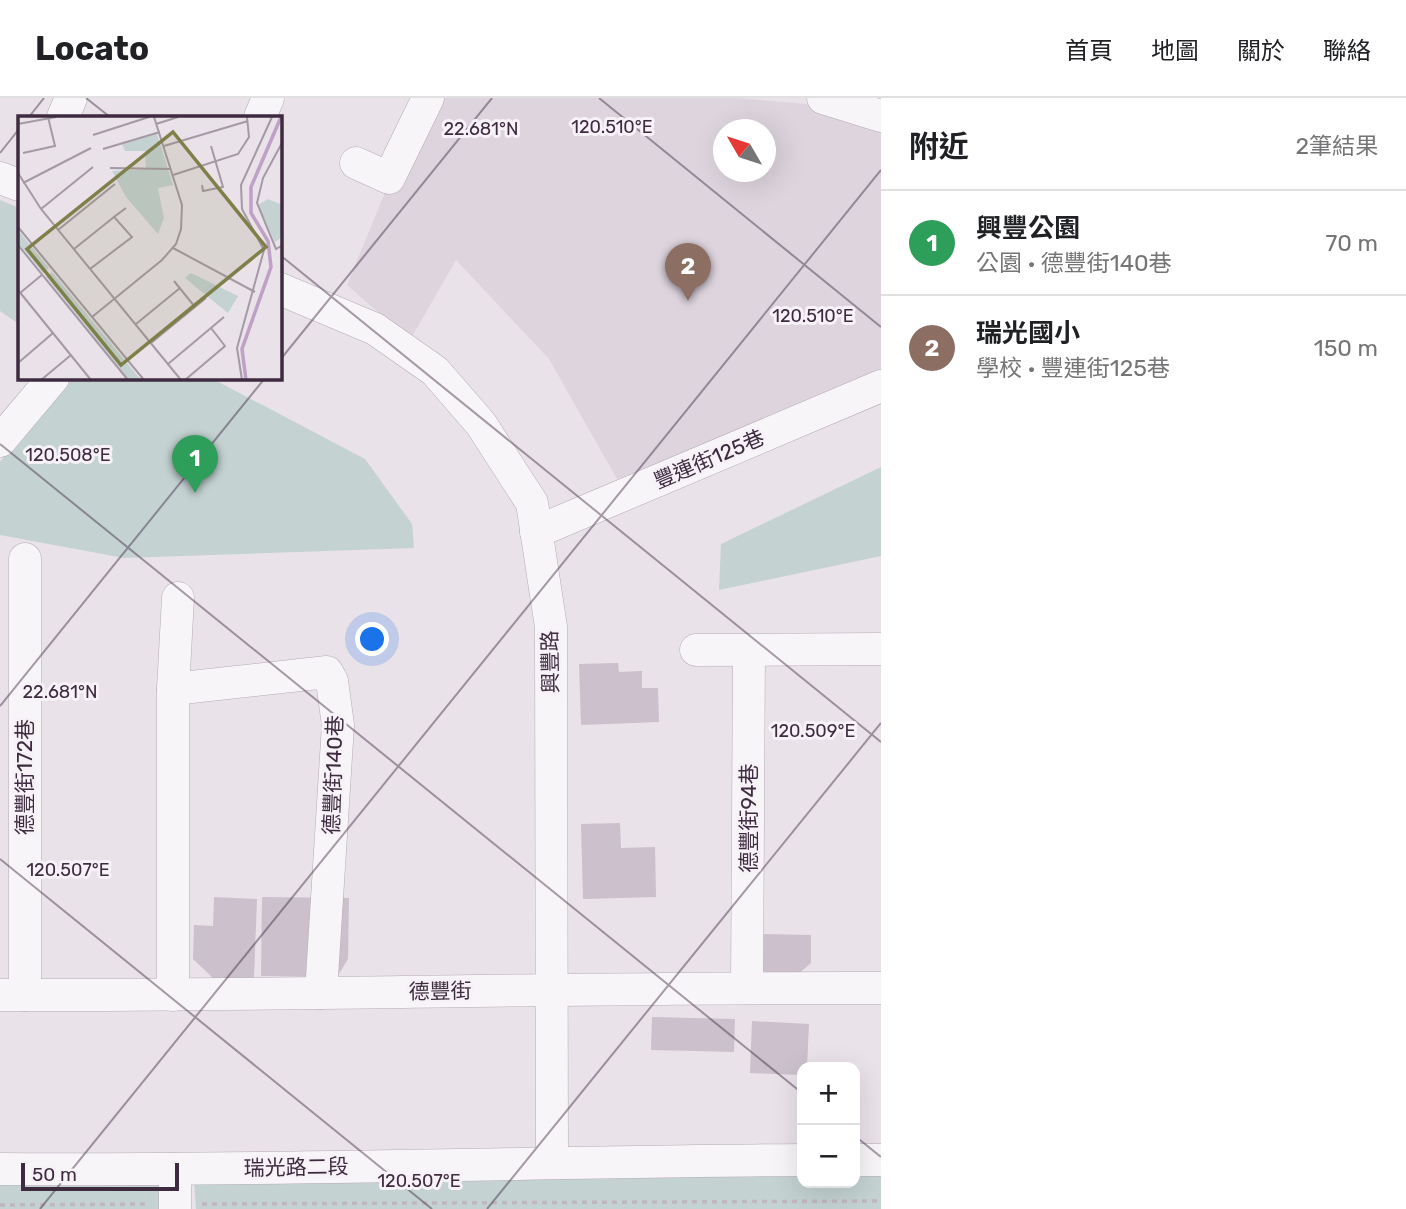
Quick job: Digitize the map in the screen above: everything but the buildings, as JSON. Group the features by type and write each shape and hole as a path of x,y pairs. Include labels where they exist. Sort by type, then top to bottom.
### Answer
{"street":[{"path":"63,116 71,98"},
{"path":"260,116 268,98"},
{"path":"356,163 389,178 428,98"},
{"path":"823,98 881,116"},
{"path":"0,178 18,185"},
{"name":"興豐路","path":"282,290 375,329 435,371 481,424 532,503 551,627 552,1162"},
{"path":"0,441 50,380"},
{"name":"豐連街125巷","path":"536,532 881,386"},
{"name":"德豐街172巷","path":"12,995 12,673 24,559"},
{"path":"173,995 173,689 178,598"},
{"path":"696,650 881,649"},
{"name":"德豐街94巷","path":"747,987 749,650"},
{"name":"德豐街140巷","path":"173,689 327,671 332,681 338,725 321,993"},
{"name":"德豐街","path":"12,995 881,988"},
{"name":"瑞光路二段","path":"0,1169 175,1170 797,1160"},
{"path":"860,1160 881,1160"},
{"path":"175,1170 175,1207"}],"path":[{"path":"0,1205 175,1207 881,1201"}],"shaded area":[{"path":"438,98 737,98 831,106 881,129 881,374 617,479 549,359 456,260 410,340 347,285 384,195"},
{"path":"0,200 18,208 18,323 0,311"},
{"path":"59,380 215,380 365,459 412,524 414,548 124,558 0,535 0,462"},
{"path":"881,467 881,556 719,590 721,544"},
{"path":"797,1173 797,1188 860,1188 860,1173 881,1173 881,1209 196,1209 194,1179"},
{"path":"0,1178 167,1178 168,1209 0,1209"}],"place":[{"name":"瑞光國小","path":"688,301"},
{"name":"興豐公園","path":"195,493"}]}
